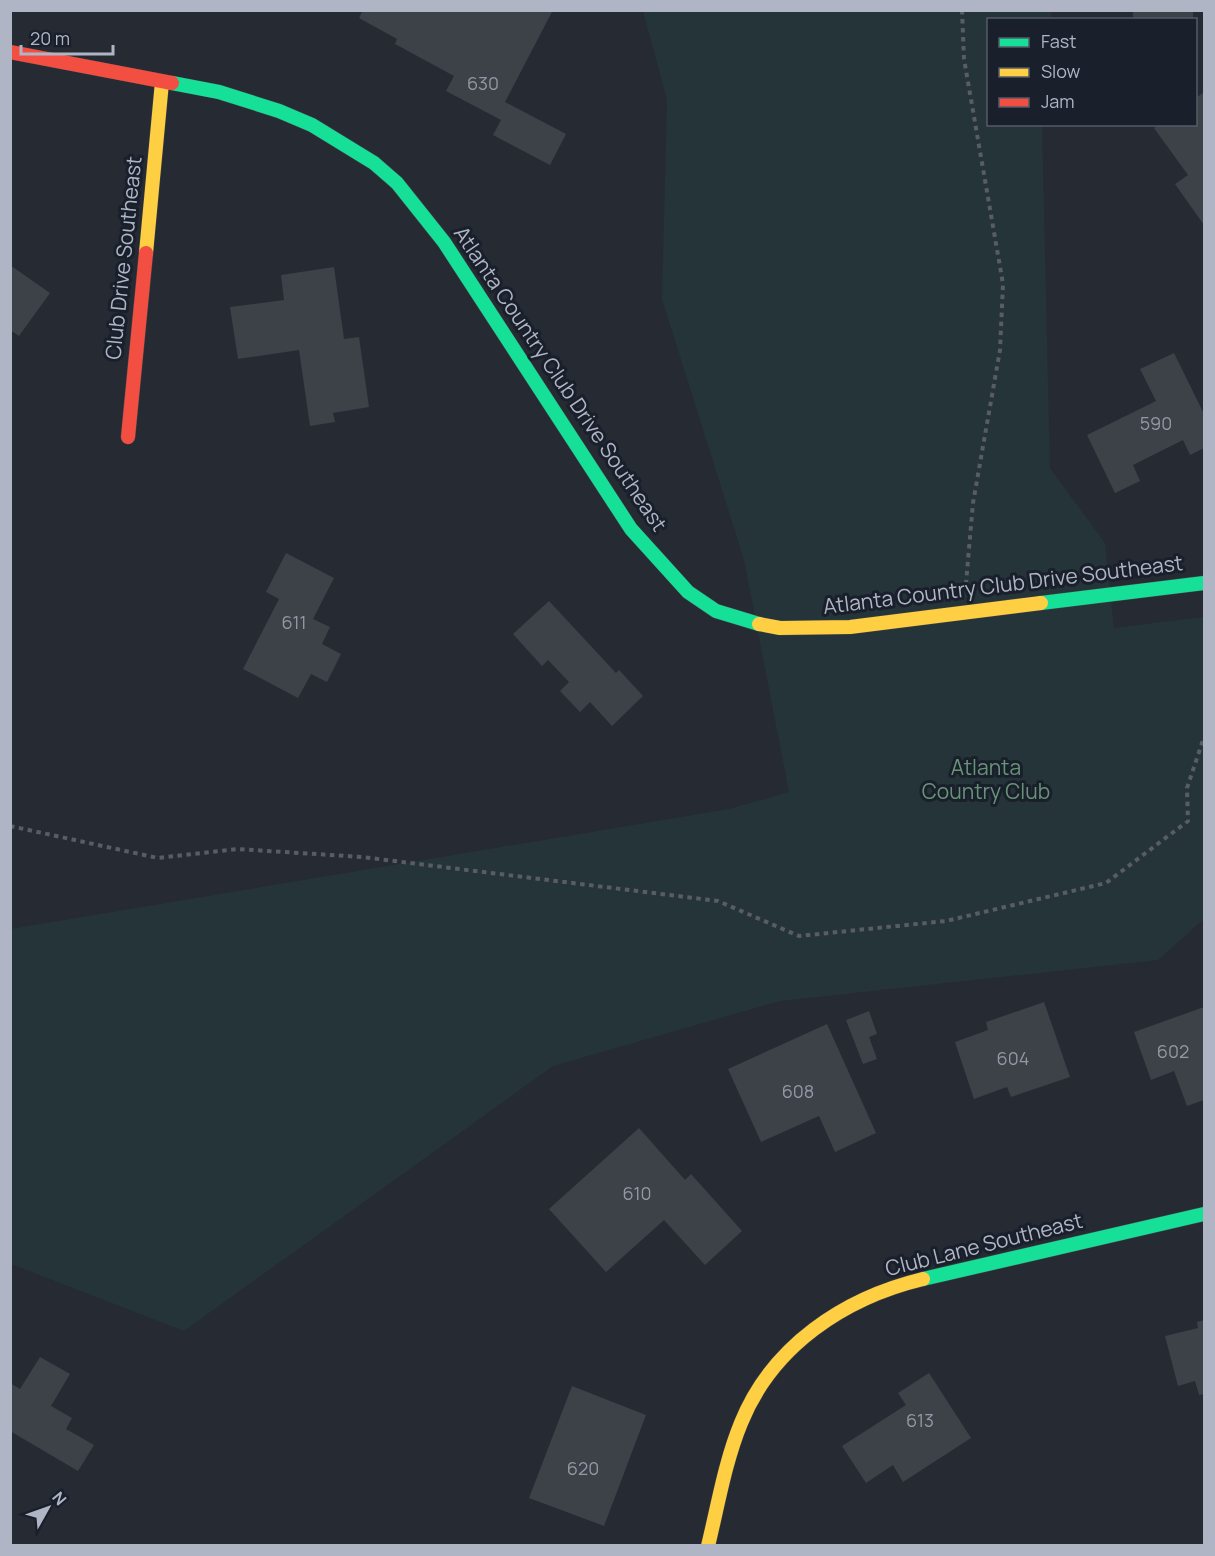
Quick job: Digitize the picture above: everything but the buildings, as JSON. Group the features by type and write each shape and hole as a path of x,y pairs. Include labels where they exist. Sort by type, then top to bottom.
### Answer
{"street":[{"name":"Atlanta Country Club Drive Southeast","path":"10,52 219,92 279,111 342,142 374,163 397,183 444,242 631,529 688,592 716,610 748,622 780,628 850,627 1204,582"},
{"name":"Club Drive Southeast","path":"128,437 162,82"},
{"name":"Club Lane Southeast","path":"708,1545 741,1422 759,1388 791,1346 831,1314 875,1293 911,1282 1204,1214"}],"path":[{"path":"962,10 964,59 1003,284 1000,350 973,503 966,587"},
{"path":"10,826 158,858 237,849 350,856 718,901 799,936 946,921 1106,883 1188,821 1187,788 1204,737"}],"green space":[{"name":"Atlanta Country Club","path":"643,11 1052,11 1051,18 987,18 987,126 1042,126 1050,468 1105,543 1114,628 1204,617 1204,919 1158,960 780,1001 553,1066 184,1331 11,1264 10,929 729,809 789,792 744,560 662,299 667,100"}],"traffic: fast":[{"path":"172,83 219,92 279,111 312,125 374,163 397,183 444,242 631,529 688,592 716,611 759,624"},
{"path":"1041,603 1204,583"},
{"path":"923,1279 1204,1214"}],"traffic: slow":[{"path":"146,253 162,82"},
{"path":"759,624 780,628 850,627 1041,603"},
{"path":"708,1546 735,1438 754,1395 771,1371 814,1329 839,1313 894,1287 923,1279"}],"traffic: jam":[{"path":"10,52 172,83"},
{"path":"128,437 146,253"}]}
